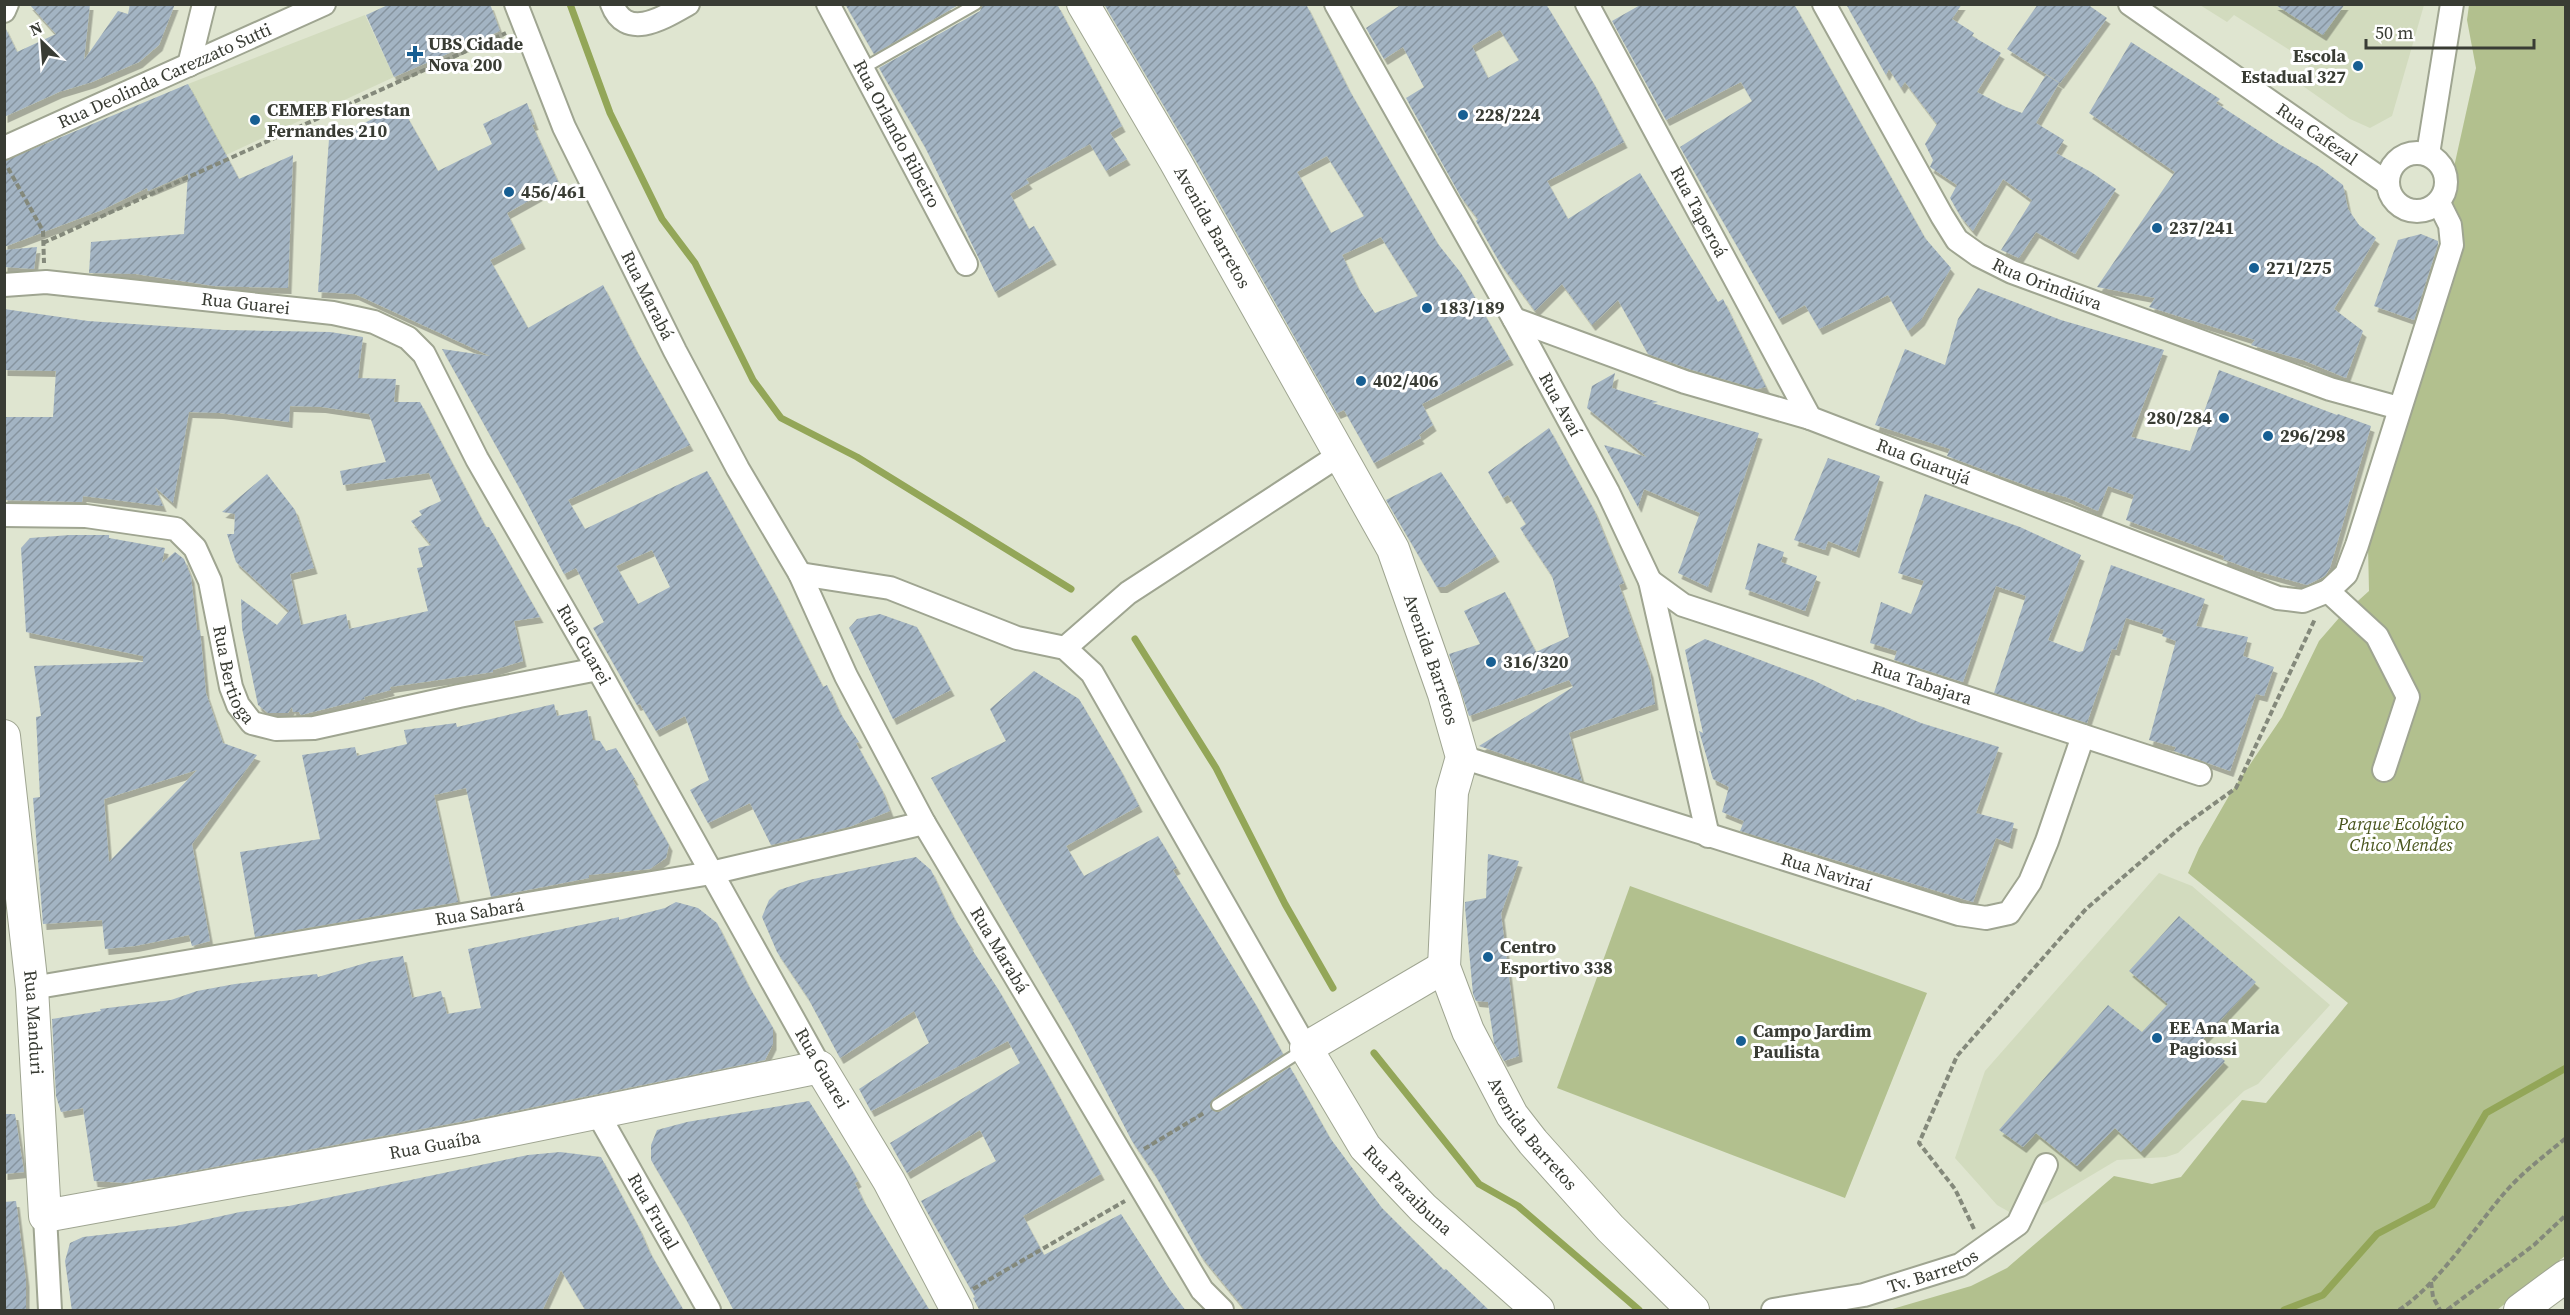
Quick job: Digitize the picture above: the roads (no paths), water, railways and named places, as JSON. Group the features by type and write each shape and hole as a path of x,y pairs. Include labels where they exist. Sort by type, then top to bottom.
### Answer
{"street":[{"path":"4,11 7,4"},
{"path":"189,65 204,4"},
{"name":"Rua Deolinda Carezzato Sutti","path":"4,148 324,4"},
{"path":"612,4 616,15 633,25 654,22 688,4"},
{"name":"Rua Orlando Ribeiro","path":"828,4 966,264"},
{"name":"Avenida Barretos","path":"1083,4 1175,161 1394,549 1444,694 1462,757 1452,792 1444,967 1468,1031 1512,1115 1533,1142 1610,1228 1693,1311"},
{"name":"Rua Avaí","path":"1336,4 1514,318 1608,492 1650,581 1708,836"},
{"name":"Rua Taperoá","path":"1587,4 1810,418"},
{"name":"Rua Orindiúva","path":"1824,4 1941,216 1957,240 1978,255 2012,272 2330,389 2399,408"},
{"name":"Rua Cafezal","path":"2130,4 2387,183"},
{"path":"2428,154 2452,4"},
{"name":"Rua Marabá","path":"519,15 564,127 670,340 738,469 800,574 846,676 924,823 1202,1290 1222,1311"},
{"path":"2414,153 2428,154 2443,166 2447,186 2439,203 2427,211 2413,212 2400,207 2391,196 2387,183 2390,168 2400,158 2414,153"},
{"path":"2384,770 2408,697 2377,636 2328,591 2346,574 2357,545 2452,245 2450,225 2439,203"},
{"name":"Rua Guarei","path":"4,285 46,282 333,313 374,322 408,338 424,354 477,459 598,669 820,1067 889,1181 954,1305"},
{"name":"Rua Guarujá","path":"1514,318 1685,382 1810,418 2278,598 2303,601 2328,591"},
{"path":"1065,648 1128,593 1341,454"},
{"name":"Rua Bertioga","path":"4,514 86,516 176,529 195,548 210,581 231,687 238,705 252,723 276,729 314,728 459,696 598,669"},
{"path":"800,574 890,588 1017,638 1065,648 1092,673 1306,1048 1444,967"},
{"name":"Rua Tabajara","path":"1650,581 1683,605 2200,774"},
{"name":"Rua Manduri","path":"4,736 32,988 50,1311"},
{"name":"Rua Naviraí","path":"1462,757 1959,914 1986,918 2009,913 2030,882 2083,736"},
{"name":"Rua Sabará","path":"32,988 711,873 924,823"},
{"name":"Rua Paraibuna","path":"1306,1048 1365,1148 1423,1208 1538,1311"},
{"name":"Rua Guaíba","path":"45,1215 598,1114 820,1067"},
{"name":"Rua Frutal","path":"598,1114 709,1311"},
{"name":"Tv. Barretos","path":"1773,1311 1864,1295 1960,1265 2018,1224 2046,1165"},
{"path":"2520,1311 2565,1276"}],"lane":[{"path":"862,69 976,4"},
{"path":"1217,1105 1306,1048"}],"waterway":[{"path":"570,4 610,113 662,219 695,263 753,380 781,418 857,457 1071,589"},
{"path":"1135,639 1216,768 1285,904 1333,988"},
{"path":"1374,1053 1479,1184 1518,1206 1639,1310"},
{"path":"2284,1310 2323,1295 2377,1234 2432,1205 2486,1113 2566,1068"}],"place":[{"name":"UBS Cidade Nova 200","path":"415,54"},
{"name":"Escola Estadual 327","path":"2358,66"},
{"name":"228/224","path":"1463,115"},
{"name":"CEMEB Florestan Fernandes 210","path":"255,120"},
{"name":"456/461","path":"509,192"},
{"name":"237/241","path":"2157,228"},
{"name":"271/275","path":"2254,268"},
{"name":"183/189","path":"1427,308"},
{"name":"402/406","path":"1361,381"},
{"name":"280/284","path":"2224,418"},
{"name":"296/298","path":"2268,436"},
{"name":"316/320","path":"1491,662"},
{"name":"Centro Esportivo 338","path":"1488,957"},
{"name":"EE Ana Maria Pagiossi","path":"2157,1038"},
{"name":"Campo Jardim Paulista","path":"1741,1041"}],"park label":[{"name":"Parque Ecológico Chico Mendes","path":"2401,834"}]}
